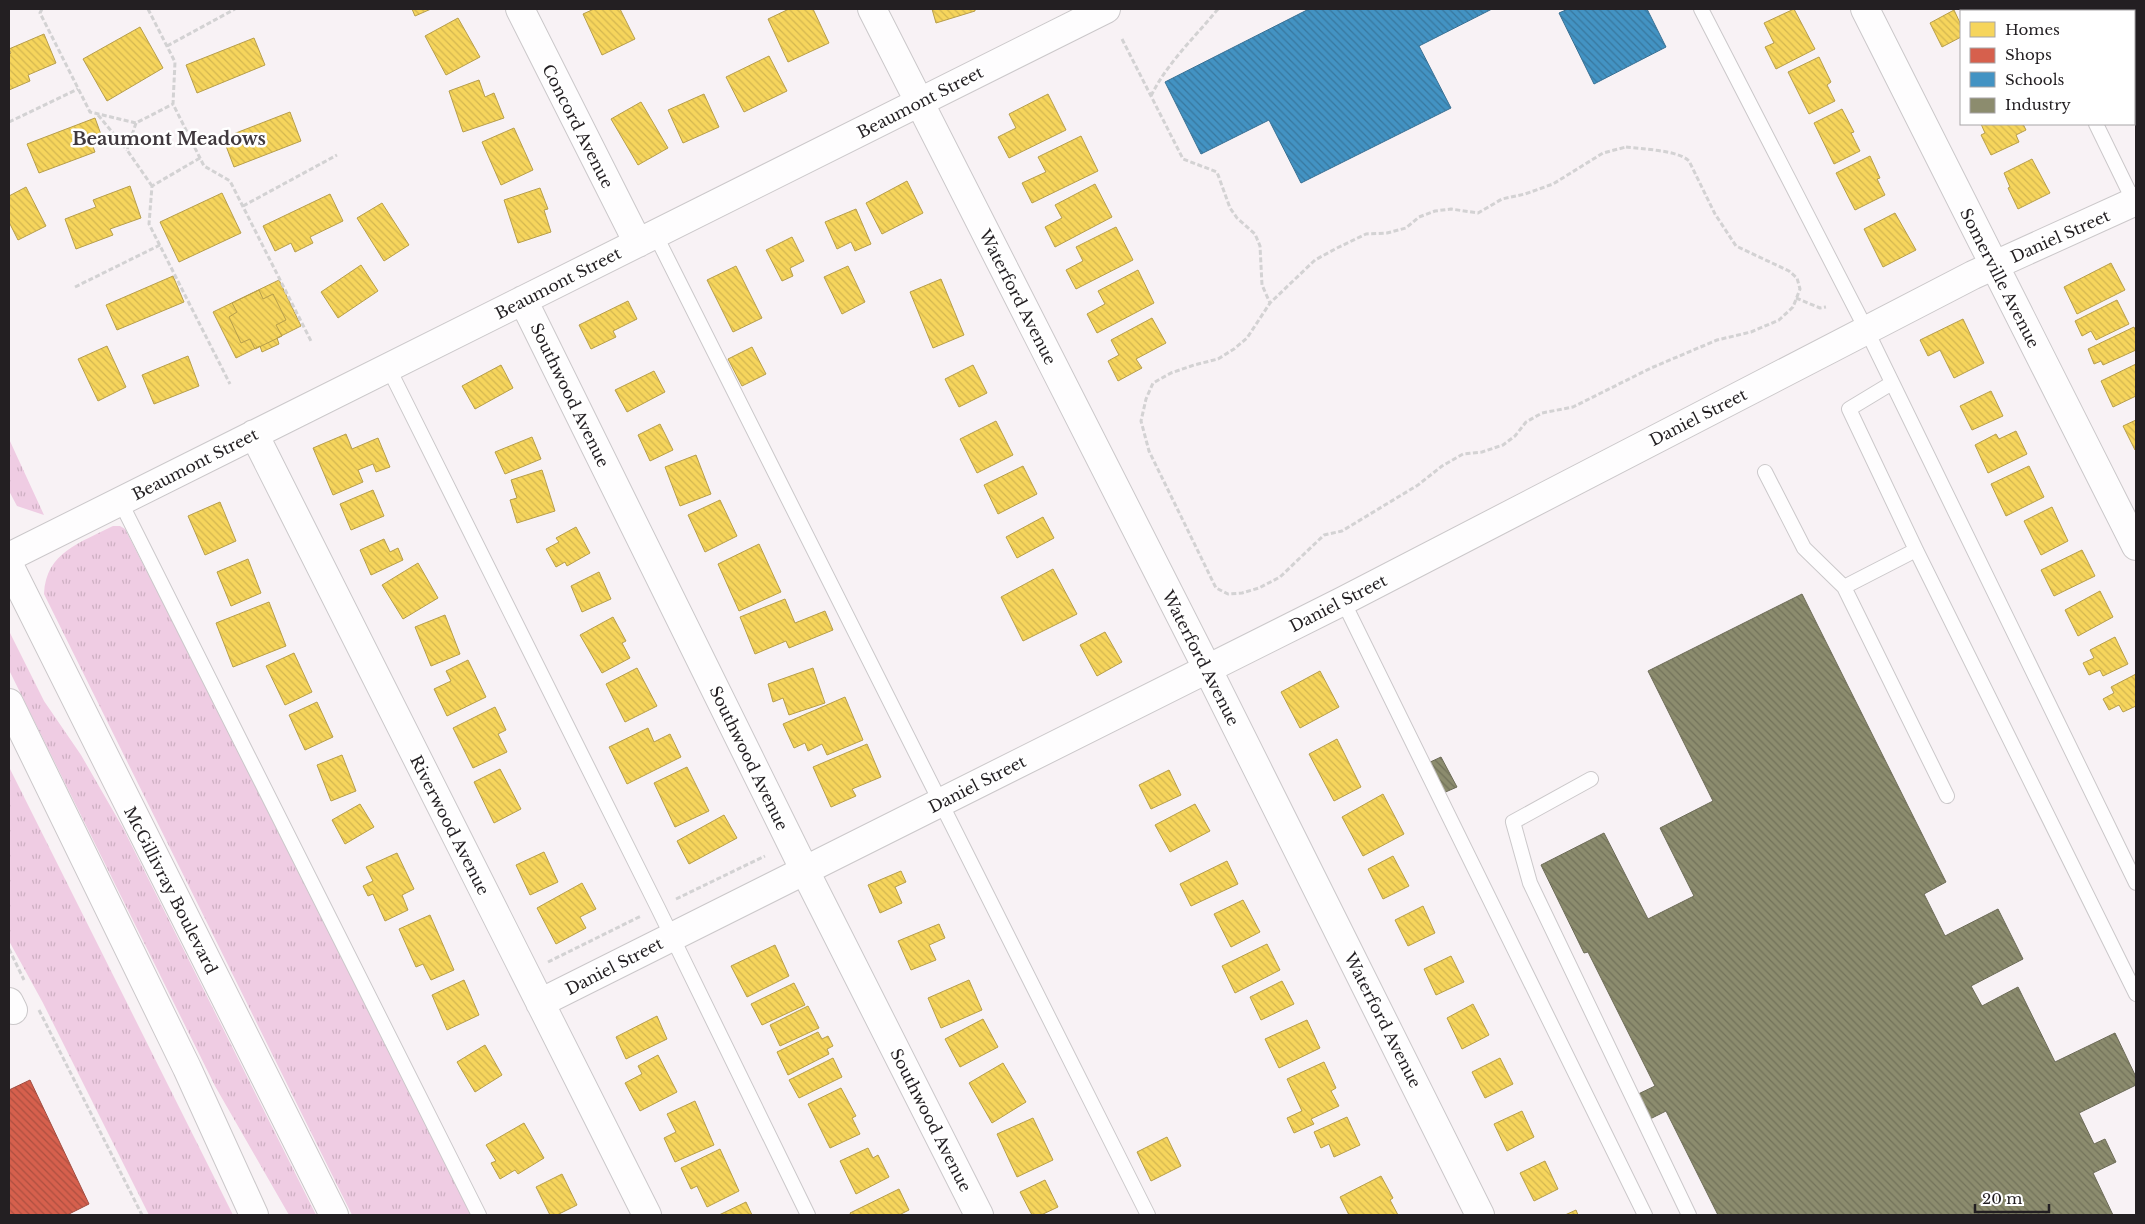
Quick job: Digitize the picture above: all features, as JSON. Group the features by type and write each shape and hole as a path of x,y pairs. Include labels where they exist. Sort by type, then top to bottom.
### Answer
{"street":[{"name":"Concord Avenue","path":"520,9 646,238"},
{"name":"Waterford Avenue","path":"872,9 1207,668 1480,1215"},
{"name":"Beaumont Street","path":"9,557 1106,9"},
{"name":"Somerville Avenue","path":"1865,9 2136,546"},
{"name":"Daniel Street","path":"540,1003 1342,601 1866,329 1994,266 2136,203"},
{"name":"Southwood Avenue","path":"523,300 805,871 979,1215"},
{"name":"Riverwood Avenue","path":"254,434 646,1215"},
{"name":"McGillivray Boulevard","path":"9,564 334,1215"},
{"path":"9,703 188,1068 254,1215"}],"lane":[{"path":"1701,9 1866,329 2136,883"},
{"path":"2097,125 2136,203"},
{"path":"646,238 942,802 1148,1215"},
{"path":"388,367 672,937 808,1215"},
{"path":"1892,383 1850,409 1916,550 2136,994"},
{"path":"1765,472 1804,548 1844,587 1947,796"},
{"path":"120,501 479,1215"},
{"path":"1844,587 1916,550"},
{"path":"1342,601 1645,1215"},
{"path":"1591,779 1513,822 1530,883 1689,1215"}],"path":[{"path":"42,9 40,13 90,112 136,123 174,104"},
{"path":"148,9 175,62 174,104 200,158 204,166 230,181 312,343"},
{"path":"167,46 235,9"},
{"path":"1151,96 1158,81 1172,61 1192,41 1218,9"},
{"path":"1122,39 1183,160 1217,172 1230,208 1237,218 1255,234 1260,246 1262,285 1270,303"},
{"path":"9,122 78,89"},
{"path":"97,114 127,150 152,186 149,224 230,384"},
{"path":"127,150 136,123"},
{"path":"1626,147 1685,157 1715,214 1736,246 1790,271 1797,278 1800,289 1793,307 1779,320 1751,332 1717,340 1651,368 1573,407 1542,413 1526,422 1516,436 1502,445 1482,452 1463,454 1442,466 1418,485 1342,531 1324,535 1280,577 1259,588 1242,593 1228,594 1216,588 1207,570 1149,450 1142,421 1146,399 1153,383 1178,370 1218,359 1234,349 1247,338 1270,303 1315,260 1366,234 1387,233 1406,228 1419,217 1435,211 1451,209 1478,213 1502,199 1525,194 1553,184 1581,164 1603,153 1626,147"},
{"path":"243,206 337,155"},
{"path":"152,186 200,158"},
{"path":"75,287 160,245"},
{"path":"1796,298 1820,308 1826,307"},
{"path":"9,950 18,1002 142,1215"}],"green space":[{"path":"9,439 44,515 17,506 9,491"},
{"path":"113,526 120,526 125,529 478,1215 352,1215 44,594 46,580 51,568 58,559 77,544"},
{"path":"9,631 44,701 81,755 123,828 316,1215 289,1215 215,1086 9,670"},
{"path":"9,767 233,1215 149,1215 43,1003 9,941"}],"building: Homes":[{"path":"412,9 431,9 415,16"},
{"path":"594,9 620,9 635,39 602,55 583,14"},
{"path":"789,9 813,9 829,43 788,62 768,19"},
{"path":"932,9 975,9 975,11 936,23"},
{"path":"1794,9 1815,49 1776,69 1765,47 1774,43 1764,23"},
{"path":"2128,9 2128,10 2110,10"},
{"path":"1954,10 1960,23 1960,38 1942,47 1930,23"},
{"path":"458,18 480,57 446,75 425,36"},
{"path":"140,27 163,68 107,101 83,59"},
{"path":"44,34 56,63 28,75 30,81 9,90 9,55 11,53 9,49"},
{"path":"254,38 265,65 197,93 186,65"},
{"path":"2136,50 2136,101 2135,101"},
{"path":"769,56 787,91 744,112 726,77"},
{"path":"1819,57 1831,82 1827,85 1835,101 1809,114 1788,72"},
{"path":"479,80 485,97 494,93 504,118 463,132 449,91"},
{"path":"704,94 719,127 683,143 668,110"},
{"path":"1048,94 1066,130 1009,158 998,137 1016,128 1009,114"},
{"path":"641,102 668,148 638,165 611,119"},
{"path":"1842,109 1854,132 1851,133 1860,151 1834,164 1814,123"},
{"path":"290,112 301,141 234,167 223,138"},
{"path":"95,118 103,140 92,144 95,152 39,173 27,144"},
{"path":"1981,125 2024,125 2026,130 2016,135 2019,142 1991,155 1981,135 1985,133"},
{"path":"514,128 533,170 501,185 482,142"},
{"path":"1081,136 1098,171 1032,203 1022,183 1046,172 1038,157"},
{"path":"1870,156 1880,178 1877,179 1885,195 1855,210 1836,173"},
{"path":"2032,159 2050,193 2018,209 2008,188 2010,187 2004,173"},
{"path":"907,181 923,213 882,234 866,203"},
{"path":"1095,184 1112,217 1055,247 1045,227 1062,218 1055,205"},
{"path":"130,186 141,218 110,229 113,235 76,249 65,219 96,207 93,200"},
{"path":"26,187 46,226 18,240 9,222 9,196"},
{"path":"540,188 548,209 544,210 551,232 518,243 504,200"},
{"path":"222,193 241,233 179,262 160,222"},
{"path":"330,194 343,221 310,237 313,243 295,252 291,243 275,251 263,226"},
{"path":"382,203 409,245 384,261 357,218"},
{"path":"856,209 871,244 855,251 851,242 837,249 825,222"},
{"path":"1895,213 1916,250 1883,267 1864,229"},
{"path":"1116,227 1133,260 1076,289 1066,270 1083,261 1076,247"},
{"path":"792,237 804,261 790,268 793,276 782,281 766,250"},
{"path":"2111,263 2125,290 2077,314 2064,287"},
{"path":"361,265 378,291 338,318 321,292"},
{"path":"736,266 762,318 733,332 707,280"},
{"path":"848,266 865,302 842,314 824,277"},
{"path":"1138,270 1154,303 1097,333 1087,314 1105,304 1098,291"},
{"path":"173,276 184,302 117,330 106,305"},
{"path":"941,279 964,335 933,348 910,292"},
{"path":"279,280 301,326 277,338 279,344 262,352 260,346 236,358 213,312"},
{"path":"259,290 263,299 273,294 286,320 276,325 282,336 255,349 250,339 241,343 229,317 237,312 232,303"},
{"path":"2117,300 2129,324 2096,340 2091,331 2082,336 2075,321"},
{"path":"628,301 637,319 613,331 616,337 591,349 579,325"},
{"path":"1152,318 1166,343 1136,359 1142,368 1118,381 1108,361 1119,355 1111,340"},
{"path":"1963,319 1984,363 1954,378 1940,350 1928,356 1920,340"},
{"path":"2134,327 2136,350 2103,365 2101,361 2094,364 2088,349"},
{"path":"107,346 126,387 98,401 78,359"},
{"path":"752,347 766,374 742,386 728,359"},
{"path":"188,356 199,386 154,404 142,375"},
{"path":"2136,364 2136,396 2113,407 2101,381"},
{"path":"501,365 513,388 475,409 462,386"},
{"path":"973,365 987,393 959,407 945,379"},
{"path":"654,371 665,392 627,412 615,390"},
{"path":"1991,391 2003,416 1972,430 1960,406"},
{"path":"2136,420 2136,449 2135,450 2123,426"},
{"path":"996,421 1013,455 977,473 960,439"},
{"path":"660,424 673,450 650,461 638,435"},
{"path":"2016,431 2027,454 1988,473 1975,445 1996,434 1999,439"},
{"path":"346,434 352,449 378,438 390,467 376,472 373,464 358,470 363,482 333,495 313,448"},
{"path":"532,437 541,459 505,474 495,452"},
{"path":"696,455 711,494 680,506 665,467"},
{"path":"1023,466 1037,494 998,514 984,485"},
{"path":"2029,466 2044,497 2006,516 1991,484"},
{"path":"542,470 555,511 517,523 510,500 517,498 511,480"},
{"path":"373,490 384,516 351,530 340,504"},
{"path":"720,500 737,536 705,552 688,515"},
{"path":"220,502 236,541 205,555 188,516"},
{"path":"2052,507 2068,541 2041,555 2024,521"},
{"path":"1043,517 1054,538 1017,558 1006,537"},
{"path":"576,527 590,553 567,566 565,562 556,567 546,549 559,542 556,538"},
{"path":"384,539 390,552 398,548 403,560 371,575 360,550"},
{"path":"759,544 781,592 739,611 718,564"},
{"path":"2082,550 2095,576 2054,596 2041,570"},
{"path":"248,559 261,593 231,606 217,572"},
{"path":"418,563 438,598 403,619 382,585"},
{"path":"1053,569 1077,614 1023,641 1001,597"},
{"path":"599,572 611,599 582,612 571,586"},
{"path":"2100,591 2113,617 2078,636 2065,610"},
{"path":"785,599 795,623 825,611 833,630 789,648 786,641 755,654 740,617"},
{"path":"269,602 286,646 233,667 216,623"},
{"path":"445,615 460,654 431,666 415,627"},
{"path":"613,617 626,641 622,643 630,658 602,673 580,635"},
{"path":"1105,632 1122,662 1097,676 1080,645"},
{"path":"2115,637 2128,664 2103,676 2100,670 2089,675 2083,663 2094,658 2090,650"},
{"path":"294,653 312,692 285,705 266,666"},
{"path":"468,660 486,697 447,716 434,689 451,681 446,671"},
{"path":"637,668 657,706 625,722 606,684"},
{"path":"813,668 825,703 789,715 783,698 773,702 768,684"},
{"path":"1320,671 1339,707 1300,728 1281,692"},
{"path":"2136,674 2136,706 2123,712 2119,705 2109,710 2103,699 2114,693 2111,687"},
{"path":"845,697 863,740 827,755 822,744 808,751 805,743 794,748 783,724"},
{"path":"317,702 333,737 305,750 289,715"},
{"path":"495,707 506,730 498,734 507,752 473,768 453,728"},
{"path":"648,728 654,742 670,734 681,757 627,784 609,747"},
{"path":"1337,739 1361,787 1334,801 1309,754"},
{"path":"867,744 881,777 852,789 856,796 831,807 813,767"},
{"path":"342,755 356,791 331,801 317,765"},
{"path":"687,767 709,811 675,827 654,783"},
{"path":"500,769 521,809 494,823 474,782"},
{"path":"1169,770 1181,795 1151,809 1139,785"},
{"path":"1383,794 1404,834 1363,856 1342,817"},
{"path":"360,804 374,827 345,844 332,820"},
{"path":"1195,804 1210,831 1170,852 1155,825"},
{"path":"724,815 737,838 689,864 677,841"},
{"path":"544,852 558,882 530,895 516,865"},
{"path":"397,853 414,889 402,895 408,910 385,921 373,894 368,896 363,886 373,881 366,867"},
{"path":"1393,856 1409,886 1383,899 1368,869"},
{"path":"1227,861 1238,884 1191,906 1180,884"},
{"path":"901,871 906,882 895,887 902,903 880,913 868,885"},
{"path":"582,883 596,909 580,917 586,928 556,944 537,908"},
{"path":"1243,900 1260,932 1231,947 1214,914"},
{"path":"1423,906 1435,933 1408,946 1395,920"},
{"path":"430,915 454,970 431,980 423,964 416,967 399,929"},
{"path":"939,924 945,938 929,945 936,960 911,970 898,941"},
{"path":"1267,944 1280,970 1235,993 1222,966"},
{"path":"775,945 789,976 747,997 731,966"},
{"path":"1451,956 1464,982 1436,995 1424,969"},
{"path":"464,980 479,1015 447,1030 432,995"},
{"path":"969,980 982,1010 941,1028 928,998"},
{"path":"1282,981 1294,1004 1261,1020 1250,997"},
{"path":"794,983 805,1005 762,1025 751,1004"},
{"path":"1473,1004 1489,1035 1462,1049 1447,1018"},
{"path":"808,1006 819,1028 780,1046 770,1025"},
{"path":"657,1016 667,1039 626,1059 616,1037"},
{"path":"983,1019 998,1047 960,1067 945,1039"},
{"path":"1307,1020 1320,1048 1279,1068 1265,1039"},
{"path":"818,1032 822,1039 828,1036 833,1046 827,1049 829,1054 788,1075 777,1052"},
{"path":"485,1045 502,1075 475,1092 457,1062"},
{"path":"658,1055 677,1092 640,1111 625,1083 642,1074 638,1066"},
{"path":"833,1058 842,1077 799,1098 789,1080"},
{"path":"1500,1058 1513,1084 1485,1098 1472,1072"},
{"path":"1324,1062 1336,1088 1331,1091 1339,1106 1311,1119 1314,1124 1294,1133 1287,1118 1302,1111 1287,1079"},
{"path":"1003,1063 1026,1102 992,1123 969,1083"},
{"path":"841,1088 856,1116 852,1118 860,1134 830,1148 808,1104"},
{"path":"695,1101 714,1145 675,1162 664,1138 676,1132 667,1114"},
{"path":"1522,1111 1534,1137 1507,1151 1494,1124"},
{"path":"1347,1117 1360,1145 1334,1157 1329,1144 1321,1148 1314,1132"},
{"path":"1033,1118 1053,1160 1017,1177 997,1134"},
{"path":"524,1123 544,1158 518,1174 515,1170 500,1179 491,1163 496,1161 486,1145"},
{"path":"1167,1137 1181,1166 1151,1181 1137,1152"},
{"path":"868,1148 873,1158 878,1155 889,1177 856,1194 840,1161"},
{"path":"720,1149 739,1191 707,1207 697,1186 691,1189 681,1168"},
{"path":"1545,1161 1558,1189 1534,1201 1520,1173"},
{"path":"562,1174 577,1205 557,1215 550,1215 536,1187"},
{"path":"1381,1176 1393,1198 1390,1200 1398,1215 1349,1215 1340,1197"},
{"path":"1045,1180 1058,1207 1041,1215 1032,1215 1020,1192"},
{"path":"899,1189 909,1210 899,1215 851,1215 850,1213"},
{"path":"746,1202 752,1215 719,1215"},
{"path":"1576,1210 1578,1215 1565,1215"}],"building: Shops":[{"path":"30,1080 89,1204 67,1215 9,1215 9,1090"}],"building: Schools":[{"path":"1309,9 1492,9 1419,46 1451,108 1301,183 1269,120 1201,154 1165,82"},
{"path":"1568,9 1647,9 1666,47 1594,84 1559,13"}],"building: Industry":[{"path":"1802,594 1946,882 1924,894 1945,936 1998,909 2023,959 1971,986 1982,1006 2018,987 2055,1062 2115,1033 2136,1077 2136,1085 2079,1113 2094,1144 2105,1139 2116,1162 2093,1173 2113,1215 1718,1215 1666,1111 1646,1121 1634,1096 1655,1086 1588,952 1584,953 1541,865 1604,833 1648,919 1694,896 1660,828 1713,801 1648,671"},
{"path":"1441,757 1457,787 1441,794 1426,764"}],"district":[{"name":"Beaumont Meadows","path":"169,139"}]}
